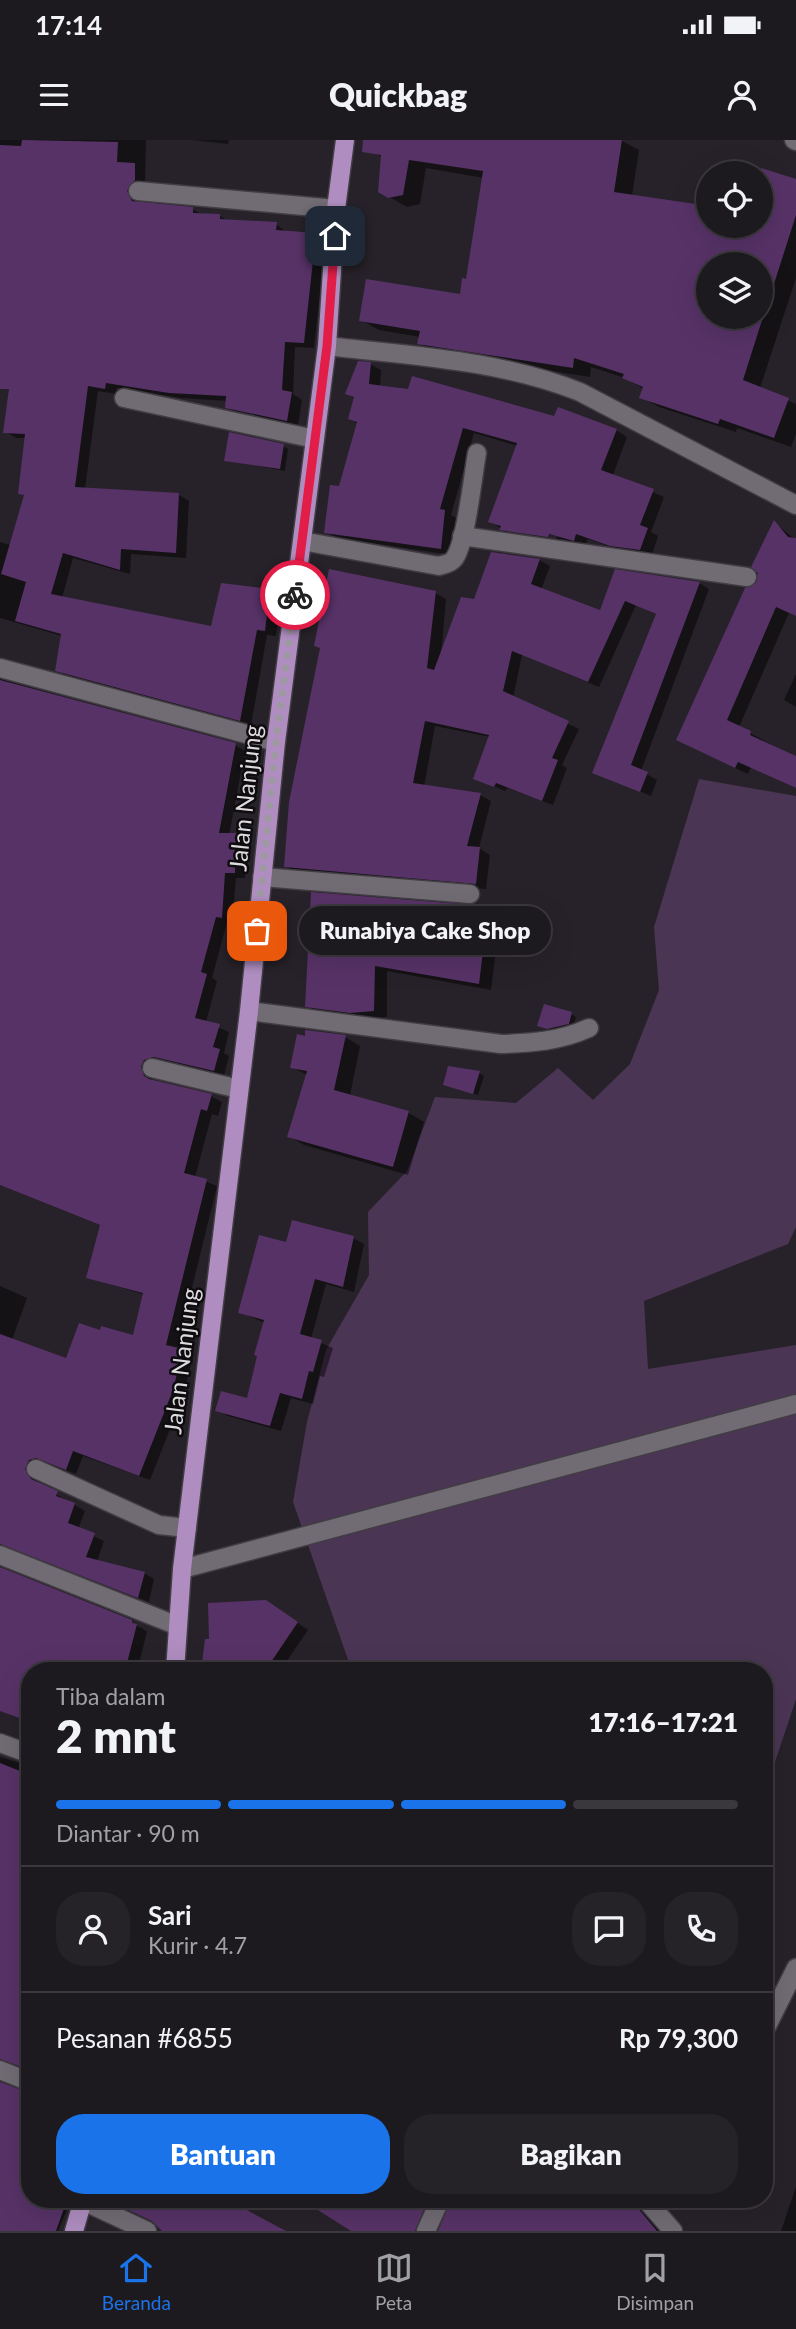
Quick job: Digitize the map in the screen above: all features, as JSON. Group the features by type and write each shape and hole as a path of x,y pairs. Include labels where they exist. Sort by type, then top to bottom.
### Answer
{"main road":[{"name":"Jalan Nanjung","path":"176,1662 182,1569 249,1011 276,742 327,346 336,209 345,140"},
{"path":"74,2231 81,2208"}],"street":[{"path":"138,191 336,209"},
{"path":"327,346 486,365 547,379 580,392 796,505"},
{"path":"124,398 315,439"},
{"path":"302,541 439,566 450,563 457,556 462,536 477,453"},
{"path":"462,536 747,577"},
{"path":"0,668 276,742"},
{"path":"262,877 470,894"},
{"path":"249,1011 501,1044 538,1043 567,1037 589,1028"},
{"path":"152,1068 239,1089"},
{"path":"182,1569 796,1404"},
{"path":"36,1469 159,1525 187,1528"},
{"path":"0,1555 178,1626"},
{"path":"0,1743 21,1751"},
{"path":"773,2014 796,1968"},
{"path":"0,2070 21,2078"},
{"path":"98,2208 147,2231"},
{"path":"426,2231 436,2208"},
{"path":"653,2208 673,2231"}],"shaded area":[{"path":"699,779 796,796 796,1227 788,1244 644,1301 648,1369 796,1345 796,1699 773,1768 773,1662 349,1662 293,1502 307,1422 326,1350 369,1275 368,1212 407,1171 435,1097 516,1103 558,1068 593,1100 630,1064 659,990 654,927"}],"building":[{"path":"22,140 118,142 117,162 135,163 135,180 127,191 132,201 193,207 193,213 220,214 220,219 277,222 276,230 316,233 304,343 285,342 282,390 292,392 287,421 225,408 226,396 169,393 106,383 105,389 88,386 75,487 179,493 176,553 121,549 120,570 63,553 51,594 211,626 221,583 270,589 265,631 257,630 240,721 55,671 61,634 15,621 26,582 1,574 24,495 18,494 25,434 3,433 9,389 0,389 0,145 21,146"},
{"path":"363,140 622,140 614,192 696,204 696,238 773,238 773,172 796,179 796,215 773,287 773,252 696,252 696,329 759,329 743,380 789,398 774,438 720,419 718,424 639,398 643,387 622,378 624,374 574,358 573,368 417,344 420,331 359,321 366,279 460,294 462,278 466,279 483,171 409,160 403,195 388,198 378,192 381,155 362,152"},
{"path":"358,361 371,362 369,384 408,389 412,376 554,416 558,407 617,429 601,470 654,489 640,525 648,528 640,550 610,546 576,534 574,541 549,534 548,537 499,530 501,526 488,522 517,443 463,428 440,509 445,510 441,549 324,533 330,485 339,486 357,422 348,419 354,397 345,394"},
{"path":"229,432 284,444 280,469 224,461"},
{"path":"774,520 788,537 796,538 796,616 776,607 727,720 751,731 750,735 796,756 796,788 738,762 735,768 676,740 745,588 756,583 758,573 751,567"},
{"path":"491,552 540,559 531,584 600,610 615,569 700,582 631,765 648,772 640,792 592,773 656,614 625,601 588,682 512,651 503,691 569,721 552,758 558,760 542,801 496,783 494,787 473,779 489,735 425,721 413,783 481,793 467,846 480,847 476,884 284,867 289,802 320,648 314,646 329,569 436,591 427,668 434,670 461,597 474,599"},
{"path":"0,680 236,743 219,833 236,833 235,873 225,873 222,918 216,917 201,972 207,974 195,1018 220,1024 213,1047 220,1049 214,1071 154,1057 144,1060 141,1066 144,1076 149,1079 212,1094 207,1111 201,1109 184,1173 207,1179 166,1345 183,1349 173,1390 139,1476 73,1451 66,1470 36,1458 29,1460 25,1469 31,1479 58,1491 56,1496 75,1503 68,1523 95,1533 86,1557 145,1572 138,1598 0,1544 0,1334 66,1358 79,1323 100,1330 101,1326 133,1335 143,1293 86,1278 100,1225 0,1185"},
{"path":"311,892 473,905 472,915 487,918 479,984 375,966 374,1011 350,1013 305,1007"},
{"path":"544,1004 572,1012 569,1024 547,1029 537,1026"},
{"path":"305,1030 346,1035 334,1090 409,1111 393,1167 287,1137 307,1071 290,1068 297,1034 305,1036"},
{"path":"448,1066 480,1071 473,1094 443,1085"},
{"path":"292,1220 354,1236 343,1287 315,1279 300,1334 322,1340 313,1372 309,1371 302,1399 280,1393 270,1426 215,1411 221,1391 247,1398 257,1356 254,1355 264,1320 238,1313 259,1235 286,1242"},
{"path":"0,1567 137,1624 127,1662 21,1662 21,1719 0,1711"},
{"path":"266,1600 298,1622 271,1662 202,1662 205,1639 209,1639 208,1603"},
{"path":"0,1763 21,1771 21,2067 0,2059"},
{"path":"0,2082 21,2090 21,2208 64,2208 56,2231 0,2231"},
{"path":"124,2208 243,2208 286,2231 162,2231 152,2221"},
{"path":"315,2208 425,2208 415,2231 351,2231"},
{"path":"448,2208 638,2208 657,2231 438,2231"}],"way so far":[{"path":"257,931 276,742 295,595"}],"place":[{"name":"Runabiya Cake Shop","path":"257,931"}],"route":[{"path":"295,595 327,346 335,236"}]}
